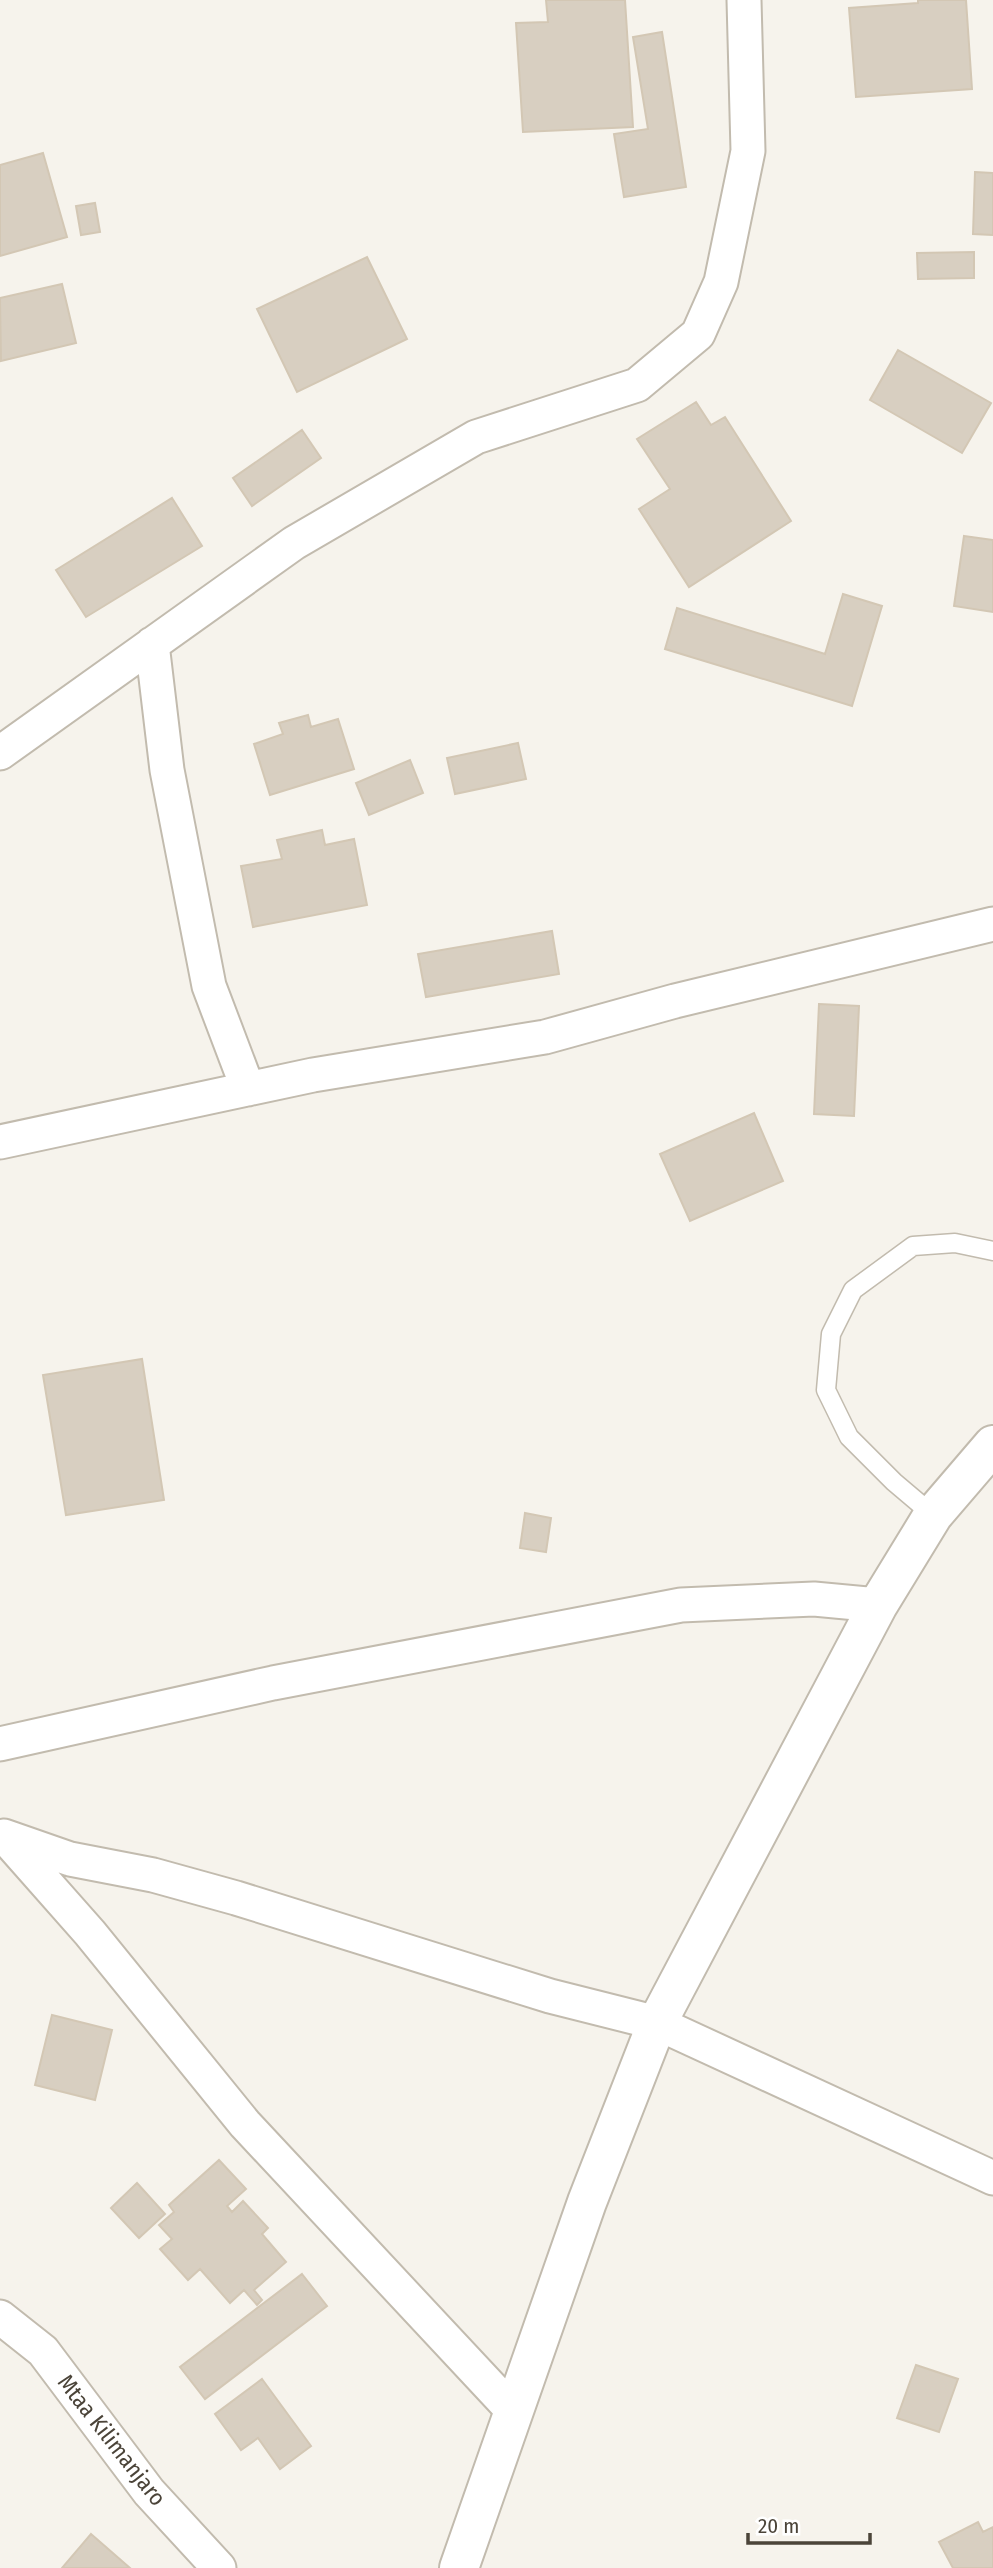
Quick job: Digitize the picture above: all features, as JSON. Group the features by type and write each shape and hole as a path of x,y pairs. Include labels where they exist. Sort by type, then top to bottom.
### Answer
{"street":[{"path":"0,752 293,543 476,437 637,385 698,334 722,282 748,151 744,0"},
{"path":"152,644 167,770 209,986 248,1089"},
{"path":"0,1142 313,1074 545,1037 675,1001 993,924"},
{"path":"459,2568 587,2202 657,2023 878,1605 933,1515 993,1445"},
{"path":"0,1744 273,1683 681,1605 814,1599 878,1605"},
{"path":"2,1834 70,1859 153,1875 236,1898 550,1996 657,2023 993,2178"},
{"path":"2,1834 90,1933 245,2124 514,2412"},
{"name":"Mtaa Kilimanjaro","path":"0,2317 43,2351 149,2492 219,2568"}],"lane":[{"path":"933,1515 894,1482 849,1437 826,1390 831,1334 853,1290 913,1246 955,1243 993,1251"}],"building":[{"path":"546,0 625,0 633,127 523,132 516,23 548,22"},
{"path":"918,0 966,0 972,89 856,97 849,8 918,3"},
{"path":"662,32 686,187 624,197 614,134 648,129 633,37"},
{"path":"43,153 67,237 0,256 0,165"},
{"path":"975,172 993,173 993,235 973,234"},
{"path":"95,203 100,232 81,235 76,206"},
{"path":"974,252 974,278 918,279 917,253"},
{"path":"367,257 407,339 297,392 257,309"},
{"path":"62,284 76,343 1,361 0,298"},
{"path":"898,350 991,403 962,453 870,400"},
{"path":"696,402 711,425 725,417 791,521 689,587 639,509 670,489 637,439"},
{"path":"302,430 321,458 252,506 233,478"},
{"path":"172,498 202,546 86,617 56,570"},
{"path":"964,536 993,540 993,612 954,606"},
{"path":"843,594 882,606 852,706 665,649 677,608 825,654"},
{"path":"308,715 311,727 338,719 354,769 270,795 254,744 283,734 279,723"},
{"path":"518,743 526,779 455,794 447,758"},
{"path":"410,760 423,793 369,815 356,783"},
{"path":"322,830 325,845 354,839 367,905 253,927 241,866 282,859 277,840"},
{"path":"552,931 559,974 426,997 418,954"},
{"path":"819,1004 859,1006 854,1116 814,1114"},
{"path":"754,1113 783,1181 690,1221 660,1154"},
{"path":"142,1359 164,1500 66,1515 43,1375"},
{"path":"525,1513 551,1518 546,1552 520,1548"},
{"path":"52,2015 112,2030 95,2100 35,2085"},
{"path":"219,2160 246,2189 227,2206 232,2212 243,2201 268,2228 262,2234 286,2262 254,2290 262,2300 257,2305 244,2290 230,2303 200,2269 188,2280 160,2249 172,2239 159,2225 174,2212 169,2205"},
{"path":"137,2183 165,2214 139,2238 111,2208"},
{"path":"302,2274 327,2306 205,2399 180,2367"},
{"path":"916,2365 958,2379 939,2432 897,2418"},
{"path":"262,2379 311,2446 280,2469 258,2438 241,2450 215,2414"},
{"path":"978,2522 983,2532 993,2527 993,2568 953,2568 939,2542"},
{"path":"91,2534 130,2568 62,2568"}]}
